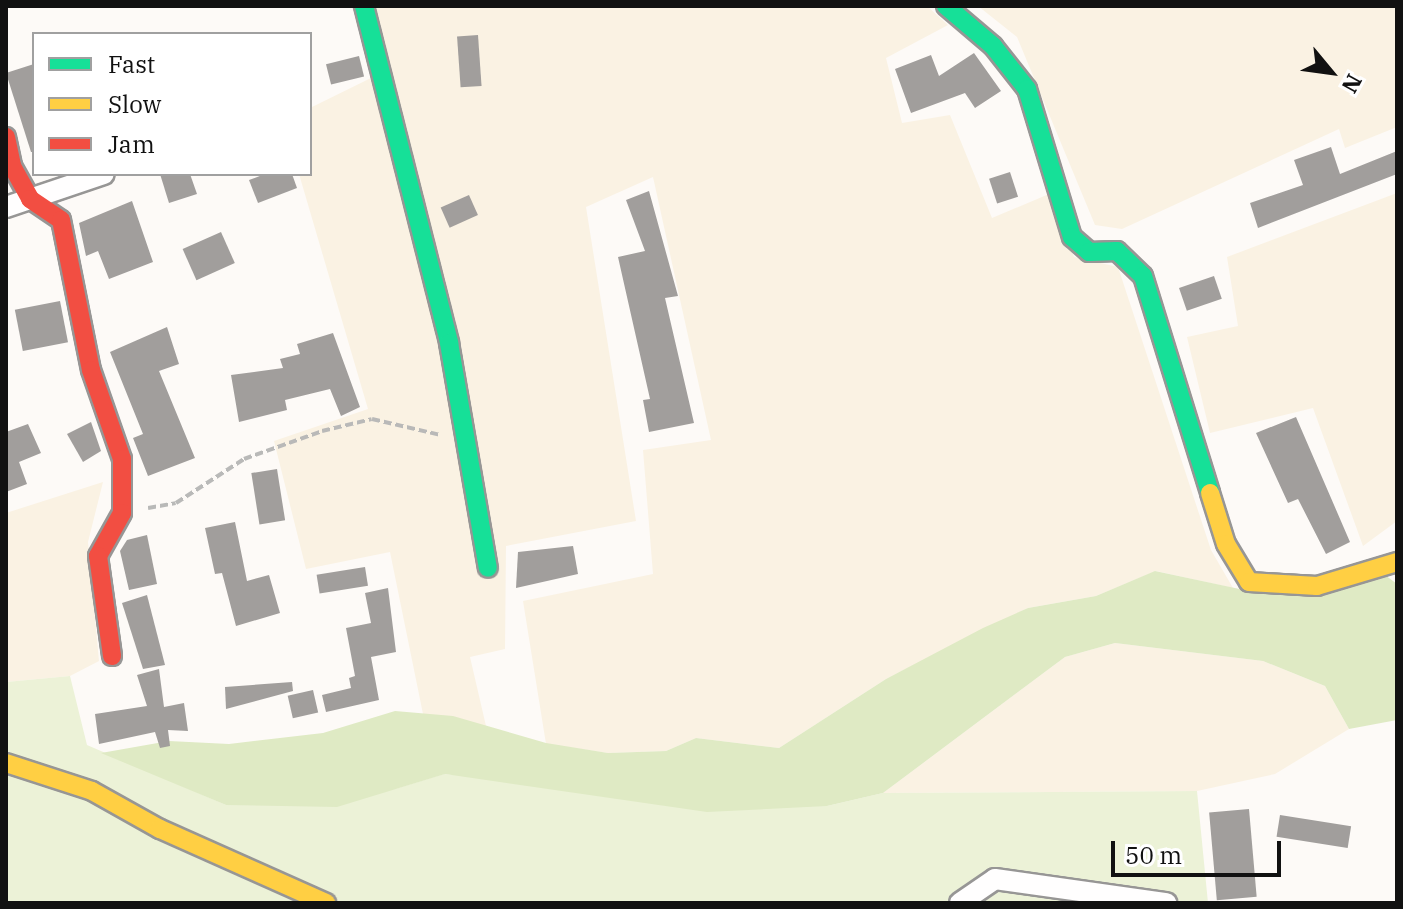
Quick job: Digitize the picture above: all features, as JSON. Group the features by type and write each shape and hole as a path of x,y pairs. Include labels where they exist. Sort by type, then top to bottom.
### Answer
{"street":[{"path":"364,6 449,343 488,568"},
{"path":"946,6 993,46 1027,89 1072,237 1089,252 1117,251 1143,276 1226,544 1249,582 1317,586 1397,562"},
{"path":"6,137 12,166 30,199 61,220 91,370 122,459 122,513 98,556 112,656"},
{"path":"6,207 98,176"},
{"path":"6,763 92,791 160,829 326,903"},
{"path":"960,903 995,879 1166,903"}],"path":[{"path":"122,513 176,503 244,459 372,419 466,442"}],"shaded area":[{"path":"352,6 927,6 948,25 886,58 902,123 950,115 992,218 1049,194 1074,257 1118,267 1211,550 1233,588 1156,571 1096,596 1028,608 886,679 779,748 696,738 666,751 608,753 546,744 523,601 653,574 643,450 711,440 653,177 586,207 636,521 506,546 505,649 470,657 486,726 423,714 390,552 306,569 274,441 368,409 300,176 312,176 312,107 375,76"},
{"path":"978,6 1397,6 1397,127 1345,148 1339,129 1122,229 1095,225 1017,37"},
{"path":"1397,193 1397,521 1363,546 1313,408 1210,433 1187,337 1238,326 1227,257"},
{"path":"103,482 88,542 99,661 70,676 6,682 6,513"},
{"path":"1115,643 1263,661 1325,686 1349,729 1275,774 1197,791 883,793 1065,657"}],"green space":[{"path":"1155,571 1263,594 1385,575 1397,584 1397,720 1349,729 1325,686 1263,661 1115,643 1065,657 883,793 827,806 707,812 445,774 337,807 226,805 101,753 169,741 229,744 323,733 395,711 453,716 546,743 608,753 666,751 696,738 779,748 886,679 983,628 1028,608 1096,596"},
{"path":"70,676 87,745 226,805 395,789 444,774 827,806 883,793 1197,791 1208,903 6,903 6,682"}],"building":[{"path":"478,35 482,86 461,87 457,36"},
{"path":"974,53 1001,91 975,108 965,93 911,113 895,69 931,55 939,76"},
{"path":"359,56 364,76 331,85 326,64"},
{"path":"32,65 32,152 31,152 6,73"},
{"path":"1331,147 1340,174 1397,151 1397,174 1258,228 1250,203 1303,185 1294,160"},
{"path":"1010,172 1018,197 997,204 989,179"},
{"path":"161,176 191,176 197,194 169,203"},
{"path":"260,176 293,176 297,188 258,203 249,180"},
{"path":"649,191 678,296 665,298 694,423 649,432 643,400 650,399 618,257 645,251 626,200"},
{"path":"469,195 478,215 450,228 441,208"},
{"path":"132,201 153,262 109,279 98,251 86,256 79,223"},
{"path":"221,232 235,263 196,280 183,249"},
{"path":"1214,276 1222,299 1187,311 1179,288"},
{"path":"60,301 68,342 23,351 15,310"},
{"path":"167,327 179,364 159,371 195,458 148,476 133,438 143,434 110,352"},
{"path":"333,333 360,407 341,416 330,389 285,400 287,410 239,422 231,375 283,368 280,359 300,354 297,344"},
{"path":"1296,417 1350,542 1326,554 1298,499 1288,503 1256,433"},
{"path":"91,422 101,451 83,462 67,434"},
{"path":"28,424 41,453 19,462 27,484 6,492 6,432"},
{"path":"277,469 285,520 259,524 251,473"},
{"path":"235,522 247,581 269,575 280,613 236,626 222,573 215,574 205,528"},
{"path":"147,535 157,584 129,590 120,551 127,540"},
{"path":"573,546 578,574 516,588 518,552"},
{"path":"365,567 368,586 320,593 317,575"},
{"path":"388,588 396,652 371,657 379,700 326,712 322,695 351,688 349,678 355,676 346,628 371,623 365,593"},
{"path":"147,595 165,665 143,669 122,603"},
{"path":"159,669 164,707 184,703 188,731 168,730 170,746 160,748 155,732 99,744 95,714 147,706 137,675"},
{"path":"292,682 293,691 226,709 225,687"},
{"path":"313,690 318,712 293,718 288,696"},
{"path":"1249,809 1257,897 1217,900 1209,812"},
{"path":"1280,815 1351,826 1348,848 1277,837"}],"traffic: fast":[{"path":"364,6 449,343 488,568"},
{"path":"946,6 993,46 1027,89 1072,237 1089,252 1117,251 1143,276 1210,493"}],"traffic: slow":[{"path":"1210,493 1226,544 1249,582 1317,586 1397,562"},
{"path":"6,763 92,791 160,829 326,903"}],"traffic: jam":[{"path":"6,137 12,166 30,199 61,220 91,370 122,459 122,513 98,556 112,656"}]}
